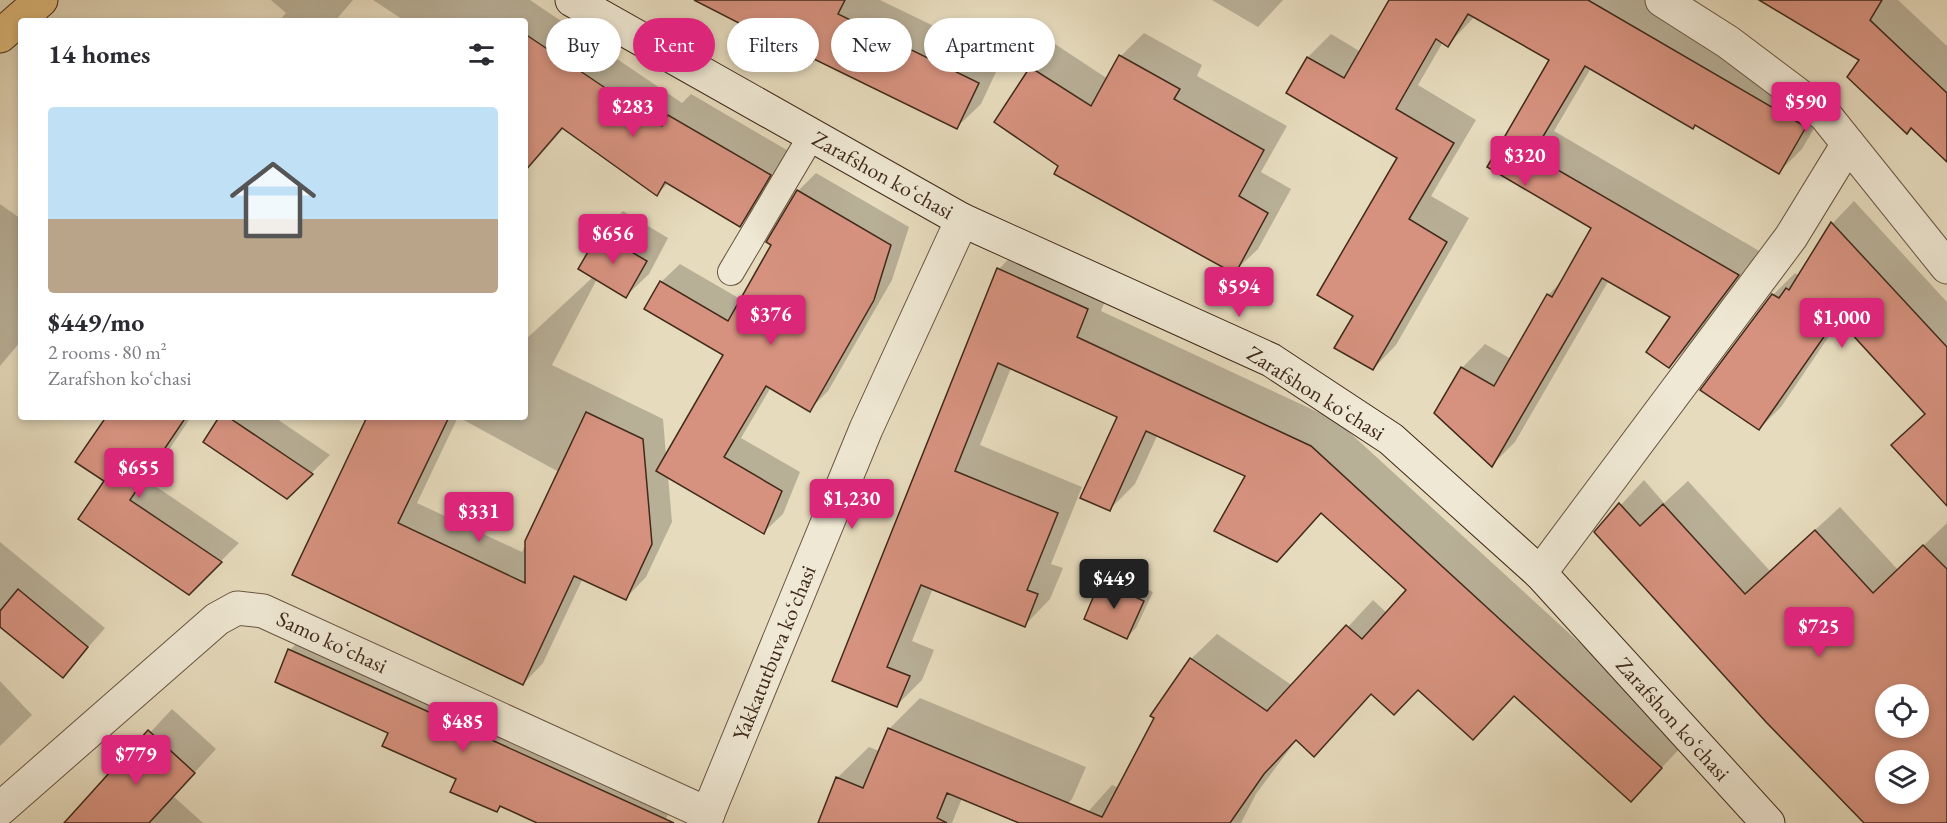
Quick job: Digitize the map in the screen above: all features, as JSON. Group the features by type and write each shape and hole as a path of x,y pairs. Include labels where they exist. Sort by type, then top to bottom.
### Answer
{"main road":[{"path":"20,18 41,0"},
{"path":"0,36 18,20"}],"street":[{"name":"Zarafshon koʻchasi","path":"572,0 962,220 1271,360 1391,439 1540,573 1768,823"},
{"path":"1662,0 1728,42 1825,115 1947,267"},
{"path":"1540,573 1791,237 1848,144"},
{"name":"Yakkatutbuva koʻchasi","path":"706,818 866,429 962,220"},
{"name":"Samo koʻchasi","path":"0,809 217,619 237,608 262,611 706,818"}],"lane":[{"path":"731,272 812,135"}],"building":[{"path":"694,0 845,0 838,14 846,18 831,18 831,67 819,61 819,18 729,18"},
{"path":"1389,0 1588,0 1806,127 1779,174 1695,125 1693,129 1585,66 1532,155 1739,275 1669,368 1646,352 1670,317 1602,278 1492,467 1434,413 1461,367 1494,386 1547,294 1552,297 1591,228 1487,167 1549,60 1468,14 1448,47 1436,39 1396,109 1454,143 1409,219 1447,242 1373,370 1334,348 1353,316 1317,295 1397,158 1286,93 1307,57 1344,78"},
{"path":"1759,0 1882,0 1870,20 1947,93 1947,162 1911,128 1907,134 1847,77 1859,60"},
{"path":"528,36 546,48 546,72 582,72 662,126 668,115 771,175 740,227 665,182 657,196 562,128 528,168"},
{"path":"912,50 924,56 924,72 957,72 979,83 957,129 841,72 912,72"},
{"path":"1119,55 1180,89 1174,99 1264,150 1239,196 1268,213 1235,274 1054,174 1058,166 994,122 1027,72 1038,72 1091,106"},
{"path":"797,190 891,245 874,300 810,412 766,386 724,457 782,491 764,534 656,471 723,355 644,309 660,281 728,321 771,245 766,242"},
{"path":"1831,222 1947,347 1947,506 1891,445 1925,414 1837,318 1759,430 1700,390 1772,294 1779,298 1786,288 1789,290"},
{"path":"599,233 647,261 626,298 578,269"},
{"path":"997,268 1088,309 1077,337 1311,446 1662,768 1631,802 1514,696 1473,740 1418,690 1394,715 1371,694 1314,757 1296,740 1264,774 1230,823 1019,823 947,793 937,818 947,823 818,823 836,777 863,788 888,728 1102,817 1154,718 1150,716 1190,658 1267,711 1346,625 1362,639 1406,590 1321,513 1277,562 1214,531 1245,476 1146,431 1110,511 1080,498 1117,417 998,363 955,471 1058,513 1027,590 1038,594 1025,627 921,585 887,667 910,676 897,707 832,681"},
{"path":"586,412 643,439 652,544 626,600 574,576 523,685 292,575 366,420 448,420 398,523 525,583 525,541"},
{"path":"104,420 184,420 130,500 222,562 189,595 78,519 104,481 75,462"},
{"path":"217,420 232,420 313,474 287,499 203,442"},
{"path":"1619,503 1640,526 1663,504 1745,594 1815,530 1873,593 1923,545 1947,569 1947,823 1864,823 1766,722 1594,532"},
{"path":"1100,581 1144,601 1127,639 1084,619"},
{"path":"18,589 88,647 63,678 0,627 0,611"},
{"path":"288,649 674,823 537,823 500,806 497,812 450,792 456,779 382,746 388,733 275,682"},
{"path":"148,730 195,773 149,823 64,823"}]}
